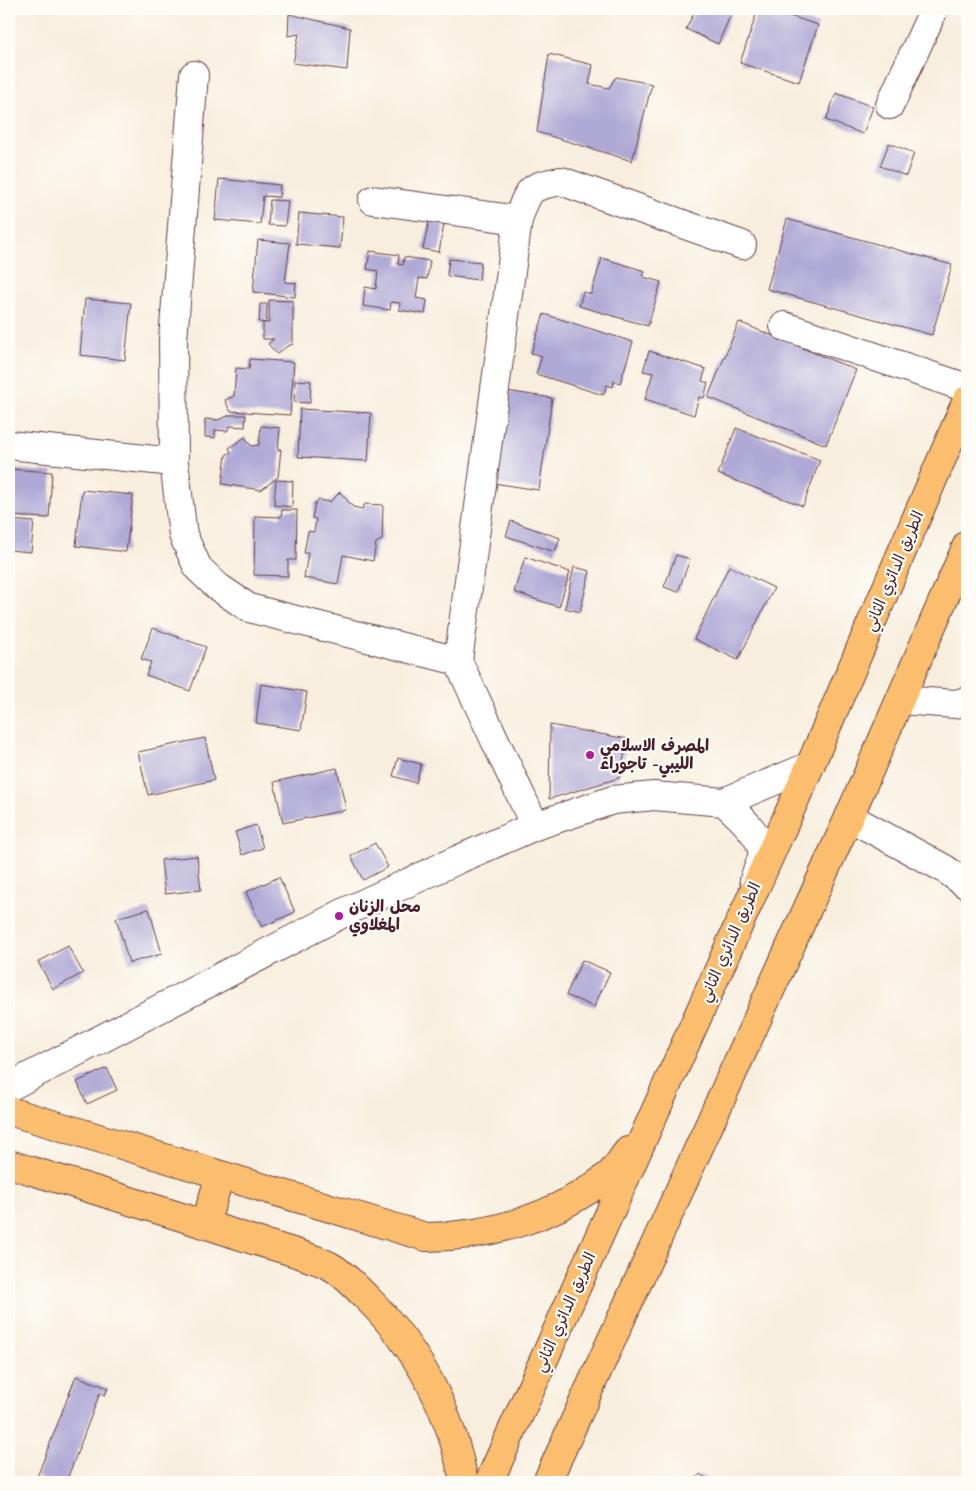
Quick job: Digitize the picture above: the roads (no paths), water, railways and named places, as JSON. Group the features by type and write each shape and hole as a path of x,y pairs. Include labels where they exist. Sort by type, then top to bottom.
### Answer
{"highway":[{"name":"الطريق الدائري الثاني","path":"489,1482 742,914 810,766 967,400"},
{"path":"548,1482 849,817 967,545"},
{"path":"9,1111 426,1237 459,1237 523,1221 554,1208 610,1174 634,1143 644,1134"},
{"path":"9,1164 205,1224 330,1266 357,1288 404,1339 423,1368 439,1399 451,1431 464,1482"},
{"path":"205,1224 220,1176"}],"street":[{"path":"890,105 934,9"},
{"path":"194,75 172,340 174,462 183,535 198,568 218,587 249,608 458,661"},
{"path":"535,826 458,661 518,220 526,198 536,185 561,181 742,245"},
{"path":"373,200 518,220"},
{"path":"784,326 967,388"},
{"path":"9,445 174,462"},
{"path":"900,700 955,704 967,700"},
{"path":"9,1087 349,910 535,826 613,800 654,796 724,802 810,766"},
{"path":"724,802 747,824 757,837 762,855 742,914"},
{"path":"849,817 945,869 967,885"}],"place":[{"name":"المصرف الاسلامي الليبي- تاجوراء","path":"590,755"},
{"name":"محل الزنان المغلاوي","path":"339,916"}]}
